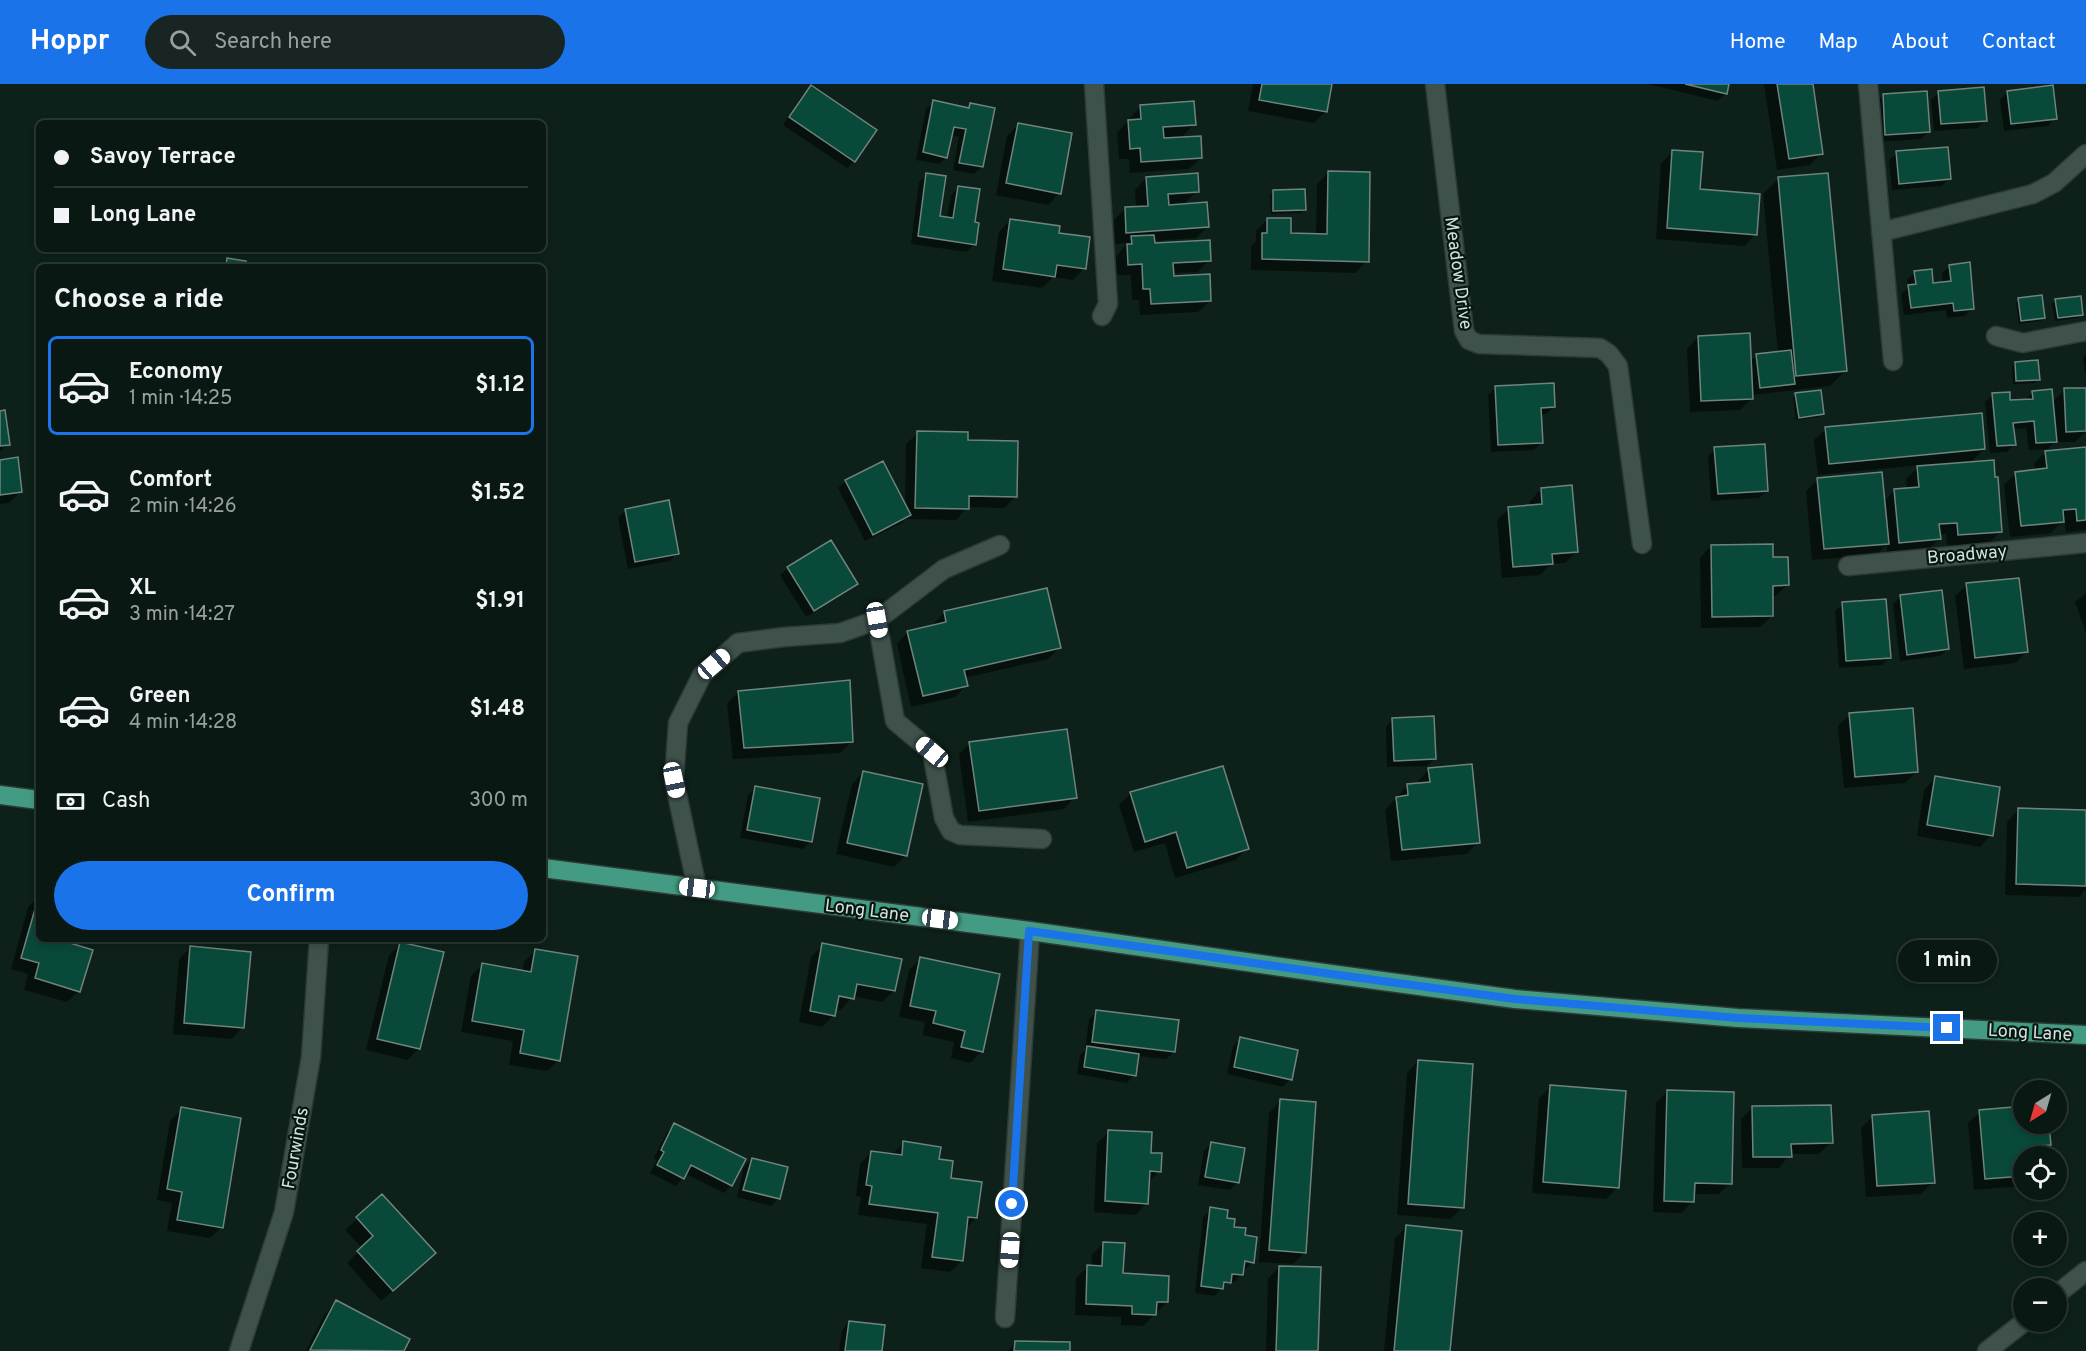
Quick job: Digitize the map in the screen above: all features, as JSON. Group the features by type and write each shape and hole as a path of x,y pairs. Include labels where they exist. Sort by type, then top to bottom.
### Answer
{"main road":[{"path":"0,795 36,800"},
{"name":"Long Lane","path":"546,868 1029,931 1515,999 1738,1018 2086,1035"}],"street":[{"path":"1094,84 1108,304 1102,316"},
{"name":"Meadow Drive","path":"1435,84 1464,331 1469,340 1479,344 1600,348 1609,354 1618,366 1642,544"},
{"path":"1868,84 1893,361"},
{"path":"1881,232 2033,194 2054,183 2086,154"},
{"path":"1996,336 2023,343 2086,331"},
{"name":"Broadway","path":"1848,566 2086,543"},
{"path":"697,888 674,780 678,723 702,675 738,643 840,633 877,620 944,569 1000,545"},
{"path":"877,620 895,721 932,752 944,818 951,831 960,835 1042,838"},
{"path":"1005,1318 1029,931"},
{"name":"Fourwinds","path":"239,1351 284,1212 311,1057 319,942"},
{"path":"2067,1286 2086,1271"},
{"path":"1987,1351 2013,1331"}],"building":[{"path":"1262,84 1332,84 1327,112 1259,100"},
{"path":"1685,84 1729,84 1727,94"},
{"path":"1777,84 1813,84 1823,154 1789,159"},
{"path":"811,85 877,130 855,162 789,117"},
{"path":"2053,85 2057,119 2011,124 2007,91"},
{"path":"1984,87 1987,121 1941,124 1938,91"},
{"path":"1927,91 1930,132 1885,135 1883,94"},
{"path":"933,100 969,108 970,103 995,108 983,167 959,163 966,129 954,127 947,158 923,152"},
{"path":"1194,101 1196,125 1163,127 1164,138 1201,136 1202,158 1141,162 1140,148 1130,149 1128,120 1141,119 1140,105"},
{"path":"1018,123 1072,133 1061,194 1006,183"},
{"path":"1948,147 1951,179 1899,184 1896,151"},
{"path":"1672,150 1703,152 1700,189 1760,194 1757,235 1667,228"},
{"path":"1328,171 1370,172 1369,262 1262,259 1262,233 1267,233 1267,218 1291,218 1291,233 1327,234"},
{"path":"926,173 946,176 940,216 953,218 958,186 980,189 975,222 979,223 976,245 918,236"},
{"path":"1198,173 1199,192 1168,194 1169,205 1207,202 1209,227 1126,233 1125,207 1148,206 1146,177"},
{"path":"1828,173 1847,371 1796,376 1778,177"},
{"path":"1305,189 1306,210 1273,211 1273,190"},
{"path":"1010,219 1060,226 1059,233 1090,237 1086,269 1057,265 1055,277 1003,269"},
{"path":"1154,235 1155,243 1210,240 1211,261 1173,263 1174,276 1210,274 1211,301 1151,304 1150,289 1143,289 1142,264 1128,265 1127,244 1132,244 1131,236"},
{"path":"227,258 246,261 246,264 226,264"},
{"path":"1970,262 1974,309 1954,311 1953,303 1911,308 1908,285 1916,284 1914,271 1932,269 1933,283 1951,281 1949,265"},
{"path":"2042,295 2045,318 2021,321 2018,298"},
{"path":"2081,296 2083,315 2058,318 2055,299"},
{"path":"1750,333 1753,399 1701,401 1698,336"},
{"path":"1791,350 1795,384 1760,388 1756,354"},
{"path":"2038,360 2040,380 2016,381 2015,362"},
{"path":"1554,383 1555,407 1541,408 1543,443 1498,445 1495,386"},
{"path":"2064,388 2086,388 2086,431 2066,432"},
{"path":"2052,389 2057,442 2036,443 2034,421 2013,423 2016,445 1997,446 1992,393 2010,392 2010,400 2033,399 2032,391"},
{"path":"1821,390 1824,414 1799,418 1795,393"},
{"path":"5,410 10,445 0,446 0,411"},
{"path":"1982,413 1985,449 1829,464 1825,427"},
{"path":"917,431 968,432 968,440 1018,441 1017,497 969,496 969,509 915,508"},
{"path":"1765,444 1768,491 1718,494 1714,447"},
{"path":"2086,447 2086,520 2077,521 2076,509 2063,510 2064,522 2021,526 2015,472 2047,468 2045,451"},
{"path":"18,457 22,492 0,495 0,460"},
{"path":"1994,460 1995,477 1998,477 2002,532 1958,535 1957,523 1939,524 1941,539 1899,543 1894,489 1919,487 1917,466"},
{"path":"883,461 911,515 873,535 845,480"},
{"path":"1882,472 1889,544 1824,549 1817,478"},
{"path":"1572,485 1578,552 1552,554 1553,564 1513,567 1508,507 1542,504 1541,488"},
{"path":"669,500 679,554 635,562 625,509"},
{"path":"831,540 858,584 814,611 787,567"},
{"path":"1773,544 1773,557 1788,557 1789,585 1773,586 1773,616 1712,617 1711,545"},
{"path":"2019,578 2028,652 1975,658 1966,583"},
{"path":"1047,588 1061,648 964,670 968,686 923,696 907,631 946,622 944,611"},
{"path":"1942,590 1949,649 1907,655 1900,595"},
{"path":"1886,599 1891,658 1846,661 1842,602"},
{"path":"850,680 853,742 744,748 738,691"},
{"path":"1913,708 1918,772 1855,777 1849,713"},
{"path":"1434,716 1436,759 1394,761 1392,718"},
{"path":"1067,729 1077,798 979,811 969,742"},
{"path":"1472,764 1480,843 1402,850 1396,797 1408,795 1407,784 1430,782 1428,768"},
{"path":"1223,766 1249,849 1187,868 1176,832 1145,842 1130,792"},
{"path":"863,771 923,784 907,856 847,843"},
{"path":"1935,776 2000,787 1993,836 1927,825"},
{"path":"755,786 820,798 812,842 747,830"},
{"path":"2018,808 2086,810 2086,886 2016,884"},
{"path":"36,906 36,942 67,942 93,950 80,992 35,978 39,963 21,958"},
{"path":"400,942 444,952 420,1049 377,1039"},
{"path":"822,943 902,959 895,991 857,984 854,999 839,996 835,1016 810,1011"},
{"path":"190,946 251,952 244,1028 184,1023"},
{"path":"535,949 578,956 560,1061 520,1053 524,1030 472,1021 482,963 531,972"},
{"path":"920,957 1000,974 983,1052 961,1047 965,1031 933,1023 936,1011 910,1006"},
{"path":"1096,1010 1179,1020 1175,1052 1092,1042"},
{"path":"1240,1037 1298,1050 1292,1080 1234,1067"},
{"path":"1087,1046 1139,1054 1136,1076 1084,1067"},
{"path":"1418,1060 1473,1064 1464,1208 1408,1204"},
{"path":"1550,1085 1626,1091 1619,1188 1543,1182"},
{"path":"1667,1090 1734,1092 1732,1184 1695,1183 1694,1202 1664,1201"},
{"path":"1280,1099 1316,1102 1306,1253 1269,1250"},
{"path":"1831,1105 1833,1143 1791,1144 1792,1157 1753,1157 1752,1106"},
{"path":"181,1107 241,1118 223,1228 177,1220 182,1192 167,1189"},
{"path":"2013,1107 2013,1134 2050,1134 2051,1145 2013,1146 2013,1177 1985,1179 1979,1110"},
{"path":"1929,1111 1935,1183 1877,1186 1872,1115"},
{"path":"674,1123 746,1159 732,1186 691,1165 684,1179 657,1165 664,1152 661,1150"},
{"path":"1108,1130 1152,1132 1151,1153 1162,1153 1161,1172 1150,1171 1148,1204 1105,1201"},
{"path":"903,1141 941,1147 939,1159 953,1161 951,1178 982,1182 977,1218 968,1217 963,1261 932,1257 938,1213 869,1204 872,1186 866,1185 871,1151 902,1155"},
{"path":"1211,1142 1245,1148 1239,1183 1205,1177"},
{"path":"752,1158 788,1167 780,1199 743,1190"},
{"path":"382,1194 436,1253 393,1291 357,1251 373,1236 356,1217"},
{"path":"1210,1207 1228,1210 1227,1218 1235,1219 1234,1227 1246,1228 1245,1235 1257,1237 1254,1263 1245,1261 1243,1275 1232,1274 1231,1283 1224,1282 1223,1289 1201,1286"},
{"path":"1406,1225 1462,1231 1450,1351 1394,1351"},
{"path":"1103,1242 1125,1243 1123,1273 1169,1276 1168,1302 1157,1302 1156,1315 1132,1314 1132,1306 1086,1304 1087,1265 1102,1266"},
{"path":"1279,1266 1321,1267 1318,1351 1276,1351"},
{"path":"336,1300 410,1339 404,1351 310,1350"},
{"path":"849,1321 885,1325 882,1351 845,1351"},
{"path":"1015,1341 1070,1342 1070,1351 1014,1351"}],"route":[{"path":"1012,1204 1029,931 1515,999 1738,1018 1947,1028"}]}
